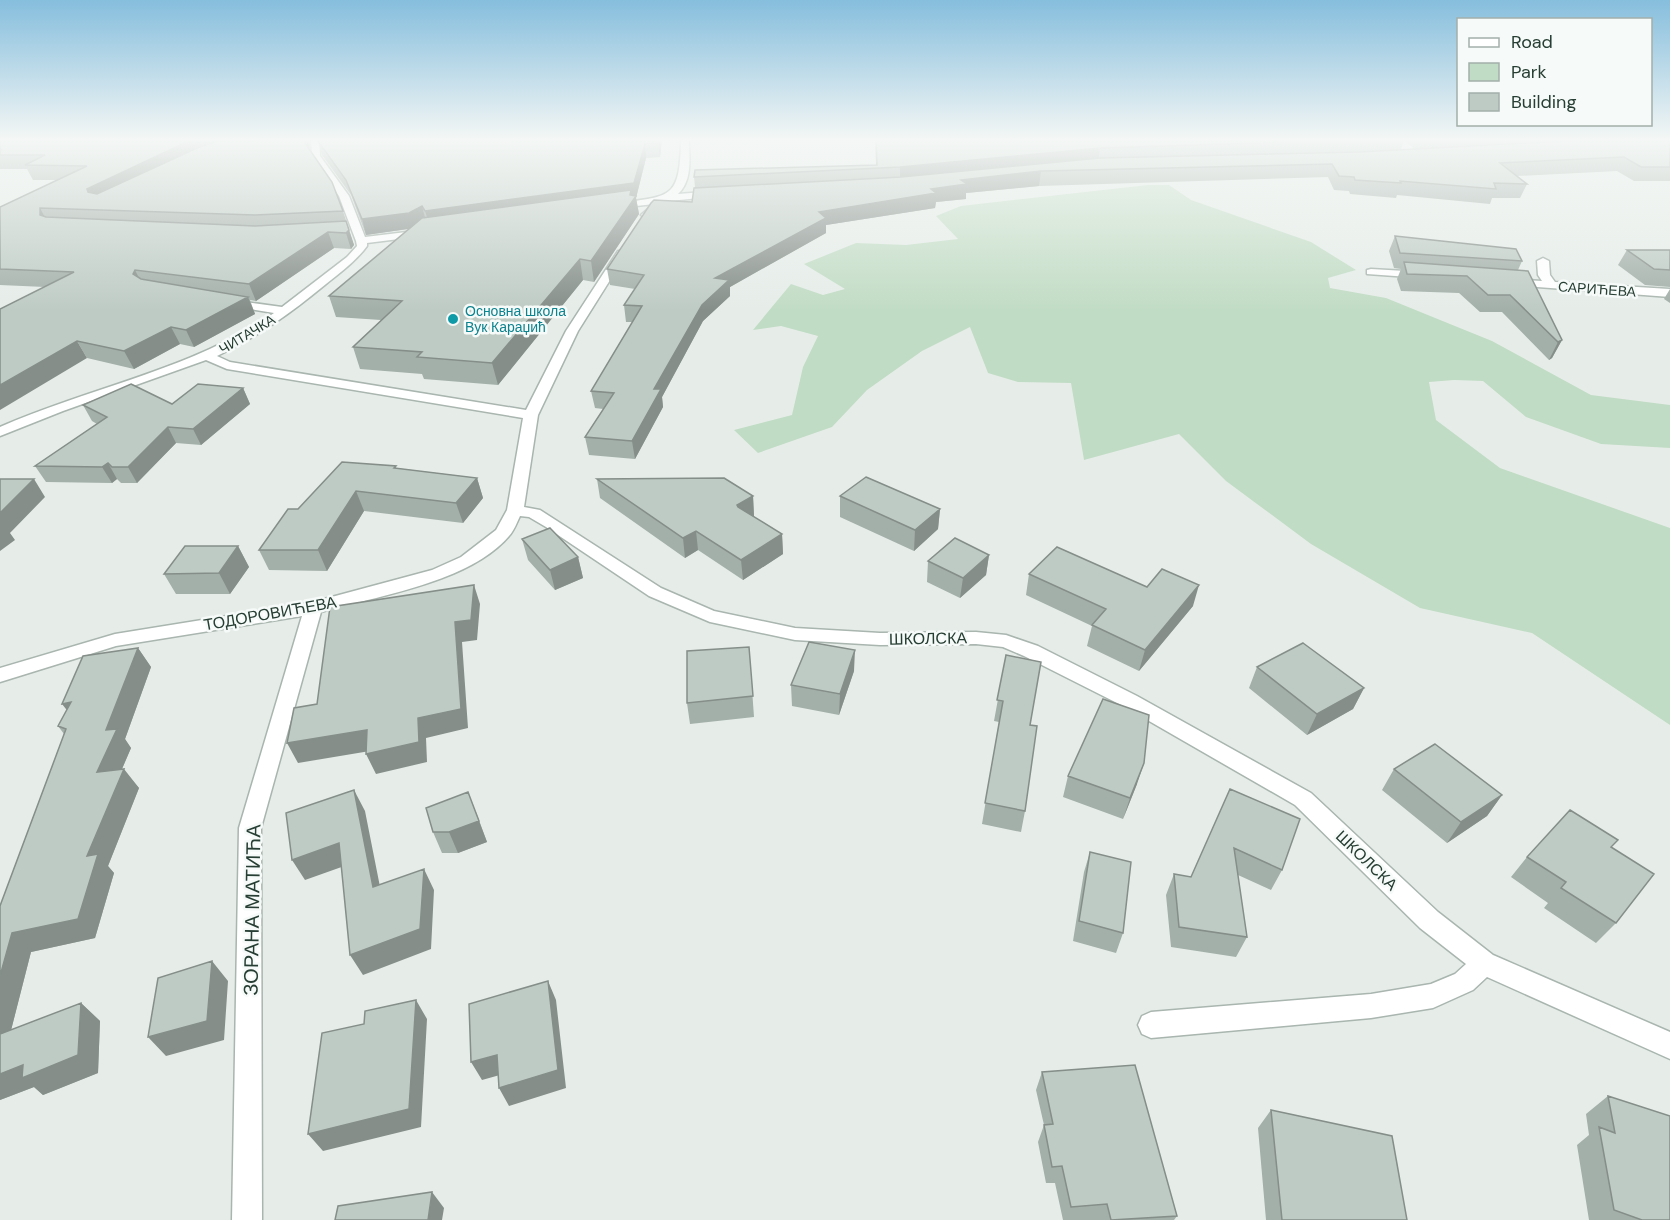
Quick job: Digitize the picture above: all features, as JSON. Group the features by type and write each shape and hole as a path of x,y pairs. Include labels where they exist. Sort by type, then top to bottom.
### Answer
{"street":[{"path":"344,196 359,236"},
{"path":"515,510 531,414 543,386 572,331 636,231 653,208 670,196"},
{"path":"605,208 697,196"},
{"path":"345,232 359,236 433,231"},
{"name":"ЧИТАЧКА","path":"4,428 62,405 207,356 263,327 351,259 359,251 359,236"},
{"name":"САРИЋЕВА","path":"1544,261 1544,275 1552,286 1670,293"},
{"path":"1371,272 1440,276"},
{"path":"1496,280 1552,286"},
{"path":"216,300 283,311"},
{"path":"207,356 227,365 248,369 531,414"},
{"name":"ТОДОРОВИЋЕВА","path":"0,675 116,640 313,608 438,574 467,561 503,533 515,510"},
{"name":"ШКОЛСКА","path":"515,510 534,513 655,592 710,616 795,634 880,639 976,638 1006,641 1031,651 1130,701 1303,799 1429,920 1484,963 1670,1046"},
{"name":"ЗОРАНА МАТИЋА","path":"247,1220 250,828 313,608"},
{"path":"1151,1025 1371,1006 1433,996 1464,982 1484,963"}],"green space":[{"path":"1051,196 1185,196 1311,242 1356,270 1328,278 1330,288 1386,298 1492,341 1591,395 1670,405 1670,448 1601,444 1526,417 1483,381 1429,382 1436,420 1500,468 1670,528 1670,725 1532,633 1420,608 1311,544 1226,481 1179,434 1084,460 1071,383 1018,382 988,373 970,327 922,351 867,390 832,427 758,453 734,430 792,415 803,367 818,336 781,326 753,330 791,284 823,295 845,289 804,264 856,243 906,245 958,239 936,216 961,206"}],"building":[{"path":"23,196 337,196 343,211 255,215 40,208 40,215 255,226 346,221 349,230 346,233 328,232 249,284 135,270 133,274 141,279 248,297 186,330 171,327 124,351 77,341 0,385 0,309 74,272 0,269 0,207"},
{"path":"353,196 537,196 425,211 422,206 409,213 362,219"},
{"path":"587,196 636,196 591,261 580,259 492,363 417,357 422,352 353,347 402,301 329,296 422,218"},
{"path":"693,196 918,196 819,212 826,218 715,278 729,280 702,305 654,389 661,389 632,441 585,437 614,393 591,391 642,306 624,305 644,275 607,269 654,200 692,202"},
{"path":"1395,236 1516,249 1522,261 1400,253"},
{"path":"1627,250 1670,250 1670,270 1654,269"},
{"path":"1404,262 1528,271 1562,340 1558,342 1510,295 1488,295 1467,276 1407,274"},
{"path":"131,384 172,404 198,384 243,388 193,429 168,427 128,467 112,467 108,463 102,467 35,466 107,417 83,405"},
{"path":"342,462 396,466 394,468 477,478 456,503 356,491 318,550 259,550 288,509 298,509"},
{"path":"866,477 940,509 915,530 840,496"},
{"path":"724,478 753,496 737,505 738,507 782,534 741,560 696,531 683,538 597,479"},
{"path":"0,479 34,479 0,513"},
{"path":"550,528 578,557 550,570 522,539"},
{"path":"955,538 989,555 963,578 928,561"},
{"path":"185,546 238,546 219,573 164,574"},
{"path":"1057,547 1147,587 1162,569 1199,585 1145,650 1092,625 1106,609 1029,574"},
{"path":"474,585 471,620 455,622 461,709 418,718 419,742 366,754 367,730 287,743 294,708 317,704 330,607"},
{"path":"809,642 855,650 840,694 791,685"},
{"path":"1303,643 1364,688 1317,714 1257,667"},
{"path":"749,647 753,696 687,703 687,651"},
{"path":"138,648 106,730 117,729 97,772 124,769 87,856 98,854 78,919 12,933 0,976 0,906 66,729 58,726 71,702 62,704 83,656"},
{"path":"1006,655 1041,662 1030,725 1037,726 1025,811 985,803 1003,701 997,700"},
{"path":"1103,699 1149,715 1144,763 1130,798 1068,776"},
{"path":"1435,744 1502,795 1461,822 1394,769"},
{"path":"1230,789 1300,819 1282,870 1234,848 1247,937 1179,927 1174,874 1191,877"},
{"path":"354,790 373,887 424,869 420,929 350,955 339,843 292,860 286,813"},
{"path":"468,792 479,821 449,832 433,832 426,808"},
{"path":"1570,810 1618,840 1611,847 1654,874 1616,923 1561,888 1566,882 1527,857"},
{"path":"1090,852 1131,862 1123,933 1079,921"},
{"path":"212,961 207,1021 148,1037 158,978"},
{"path":"548,981 558,1070 499,1088 497,1055 471,1062 469,1004"},
{"path":"416,1000 409,1109 308,1134 322,1033 364,1024 365,1011"},
{"path":"81,1003 78,1055 22,1078 23,1065 0,1074 0,1034"},
{"path":"1135,1065 1177,1216 1111,1220 1107,1204 1071,1207 1062,1166 1052,1167 1044,1125 1053,1124 1042,1072"},
{"path":"1608,1096 1670,1116 1670,1220 1642,1220 1614,1210 1599,1127 1615,1133"},
{"path":"1271,1110 1392,1136 1407,1220 1282,1220"},
{"path":"432,1192 428,1220 335,1220 338,1206"}],"place":[{"name":"Основна школа Вук Караџић","path":"453,319"}]}
